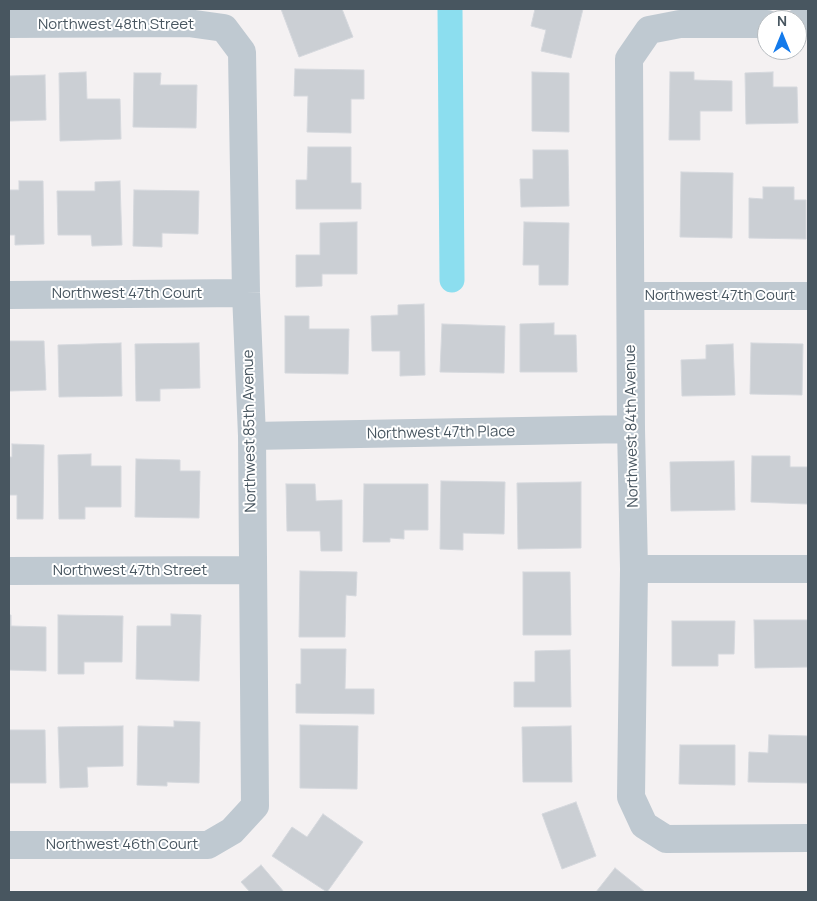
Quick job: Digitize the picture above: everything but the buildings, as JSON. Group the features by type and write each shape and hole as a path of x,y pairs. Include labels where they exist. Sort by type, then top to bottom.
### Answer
{"street":[{"name":"Northwest 48th Street","path":"9,24 188,23 224,28"},
{"name":"Northwest 84th Avenue","path":"757,24 680,24 649,30 629,59 631,429 634,569 631,797 644,824 666,839 808,838"},
{"name":"Northwest 85th Avenue","path":"224,28 242,52 246,293 252,436 254,806 232,831"},
{"name":"Northwest 47th Court","path":"9,295 246,293"},
{"name":"Northwest 47th Court","path":"631,296 808,296"},
{"name":"Northwest 47th Place","path":"252,436 631,429"},
{"path":"634,569 808,569"},
{"name":"Northwest 47th Street","path":"9,571 252,570"},
{"name":"Northwest 46th Court","path":"9,845 208,845 232,831"}],"waterway":[{"path":"450,9 452,280"}]}
